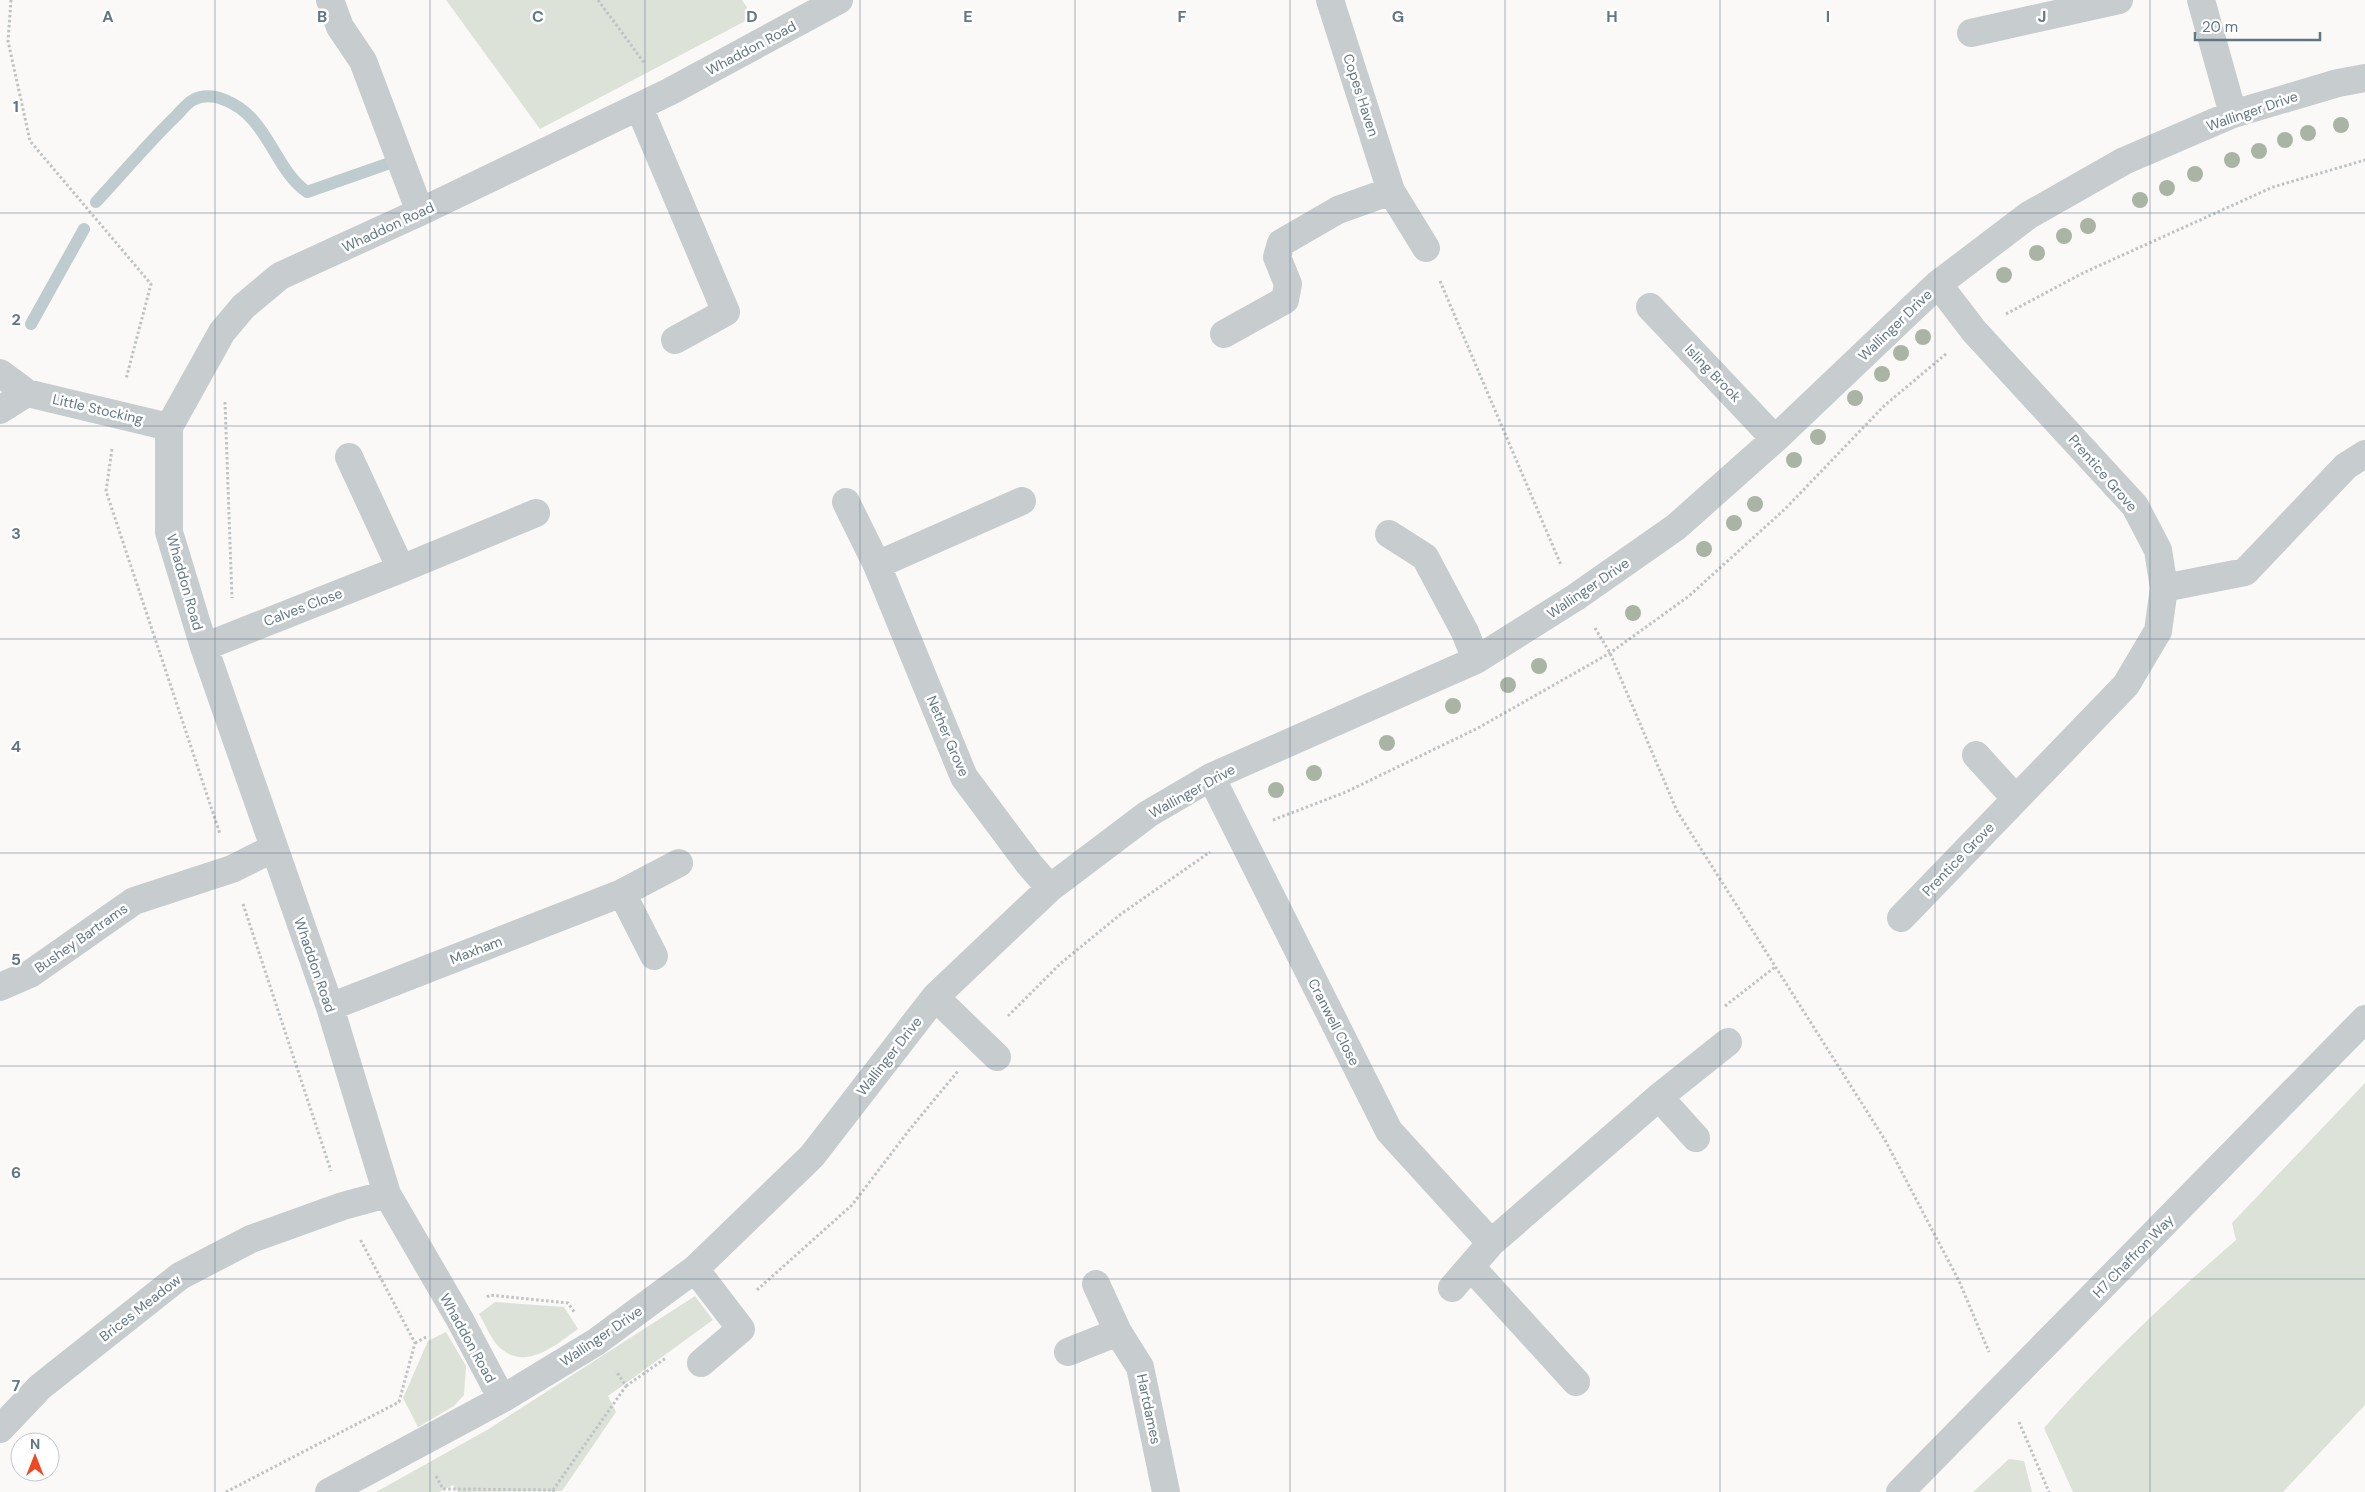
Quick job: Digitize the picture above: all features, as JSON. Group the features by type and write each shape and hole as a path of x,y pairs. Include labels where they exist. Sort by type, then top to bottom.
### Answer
{"street":[{"path":"330,0 340,27 363,60 420,212"},
{"name":"Whaddon Road","path":"502,1399 459,1318 388,1194 330,1007 204,646 169,532 169,427 222,332 243,307 280,276 420,212 639,107 839,0"},
{"name":"Copes Haven","path":"1330,0 1391,191 1426,248"},
{"path":"1971,33 2119,0"},
{"path":"2201,0 2233,114"},
{"name":"Wallinger Drive","path":"336,1490 502,1399 604,1336 695,1270 812,1156 935,997 1050,888 1148,814 1210,777 1476,660 1576,597 1676,527 1775,439 1938,284 2029,215 2124,161 2233,114 2338,83 2365,78"},
{"path":"639,107 726,312 675,340"},
{"path":"1224,334 1285,300 1288,284 1277,257 1281,243 1338,210 1391,191"},
{"name":"Prentice Grove","path":"1901,918 2126,685 2158,631 2164,588 2158,550 2135,506 1974,331 1938,284"},
{"name":"Isling Brook","path":"1650,307 1775,439"},
{"name":"Little Stocking","path":"0,373 27,393 169,427"},
{"path":"0,410 27,393"},
{"path":"2164,588 2244,572 2346,466 2365,454"},
{"path":"349,457 401,569"},
{"path":"877,565 1022,501"},
{"name":"Nether Grove","path":"846,502 877,565 964,777 1029,864 1050,888"},
{"name":"Calves Close","path":"204,646 401,569 536,513"},
{"path":"1389,534 1425,556 1464,632 1476,660"},
{"path":"1976,755 2016,799"},
{"name":"Cranwell Close","path":"1210,777 1389,1131 1491,1243"},
{"name":"Bushey Bartrams","path":"0,987 30,974 134,901 232,869 274,848"},
{"name":"Maxham","path":"330,1007 622,893 679,863"},
{"path":"622,893 654,956"},
{"path":"935,997 989,1050"},
{"name":"H7 Chaffron Way","path":"1900,1492 2365,1019"},
{"path":"1452,1288 1491,1243 1659,1097 1728,1042"},
{"path":"1659,1097 1696,1138"},
{"name":"Brices Meadow","path":"0,1429 40,1387 180,1276 250,1239 343,1206 388,1194"},
{"path":"1471,1267 1576,1382"},
{"path":"695,1270 741,1329 701,1363"},
{"name":"Hartdames","path":"1096,1284 1118,1332 1140,1367 1166,1492"},
{"path":"1068,1352 1118,1332"}],"path":[{"path":"598,0 630,45 669,92"},
{"path":"730,1314 852,1205 910,1128 989,1050 1061,963 1114,920 1238,833 1346,792 1478,728 1610,653 1689,596 1785,509 1884,406 1974,331 2083,273 2273,187 2365,160"},
{"path":"1426,248 1566,578 1610,653 1677,811 1885,1140 1959,1281 1990,1355"},
{"path":"225,400 234,634"},
{"path":"1728,1042 1724,1004 1775,967"},
{"path":"626,1386 672,1354"},
{"path":"399,1402 443,1489 553,1490 554,1492"},
{"path":"2018,1419 2049,1492"}],"shaded area":[{"path":"446,0 742,0 753,17 540,129"},
{"path":"2365,1083 2365,1405 2283,1492 2073,1492 2044,1428 2089,1378 2137,1331 2236,1240 2232,1223"},
{"path":"695,1296 713,1320 608,1396 616,1412 562,1491 458,1492 453,1485 439,1492 376,1492 487,1430"},
{"path":"495,1302 564,1307 578,1329 550,1348 530,1357 509,1354 496,1344 479,1314"},
{"path":"446,1332 466,1366 464,1395 454,1406 418,1427 403,1398 428,1341"},
{"path":"2009,1459 2024,1461 2032,1492 1973,1492"}],"waterway":[{"path":"96,202 186,105 201,97 209,96 226,100 248,114 260,129 284,168 298,185 307,192 387,164"},
{"path":"31,324 84,229"}]}
